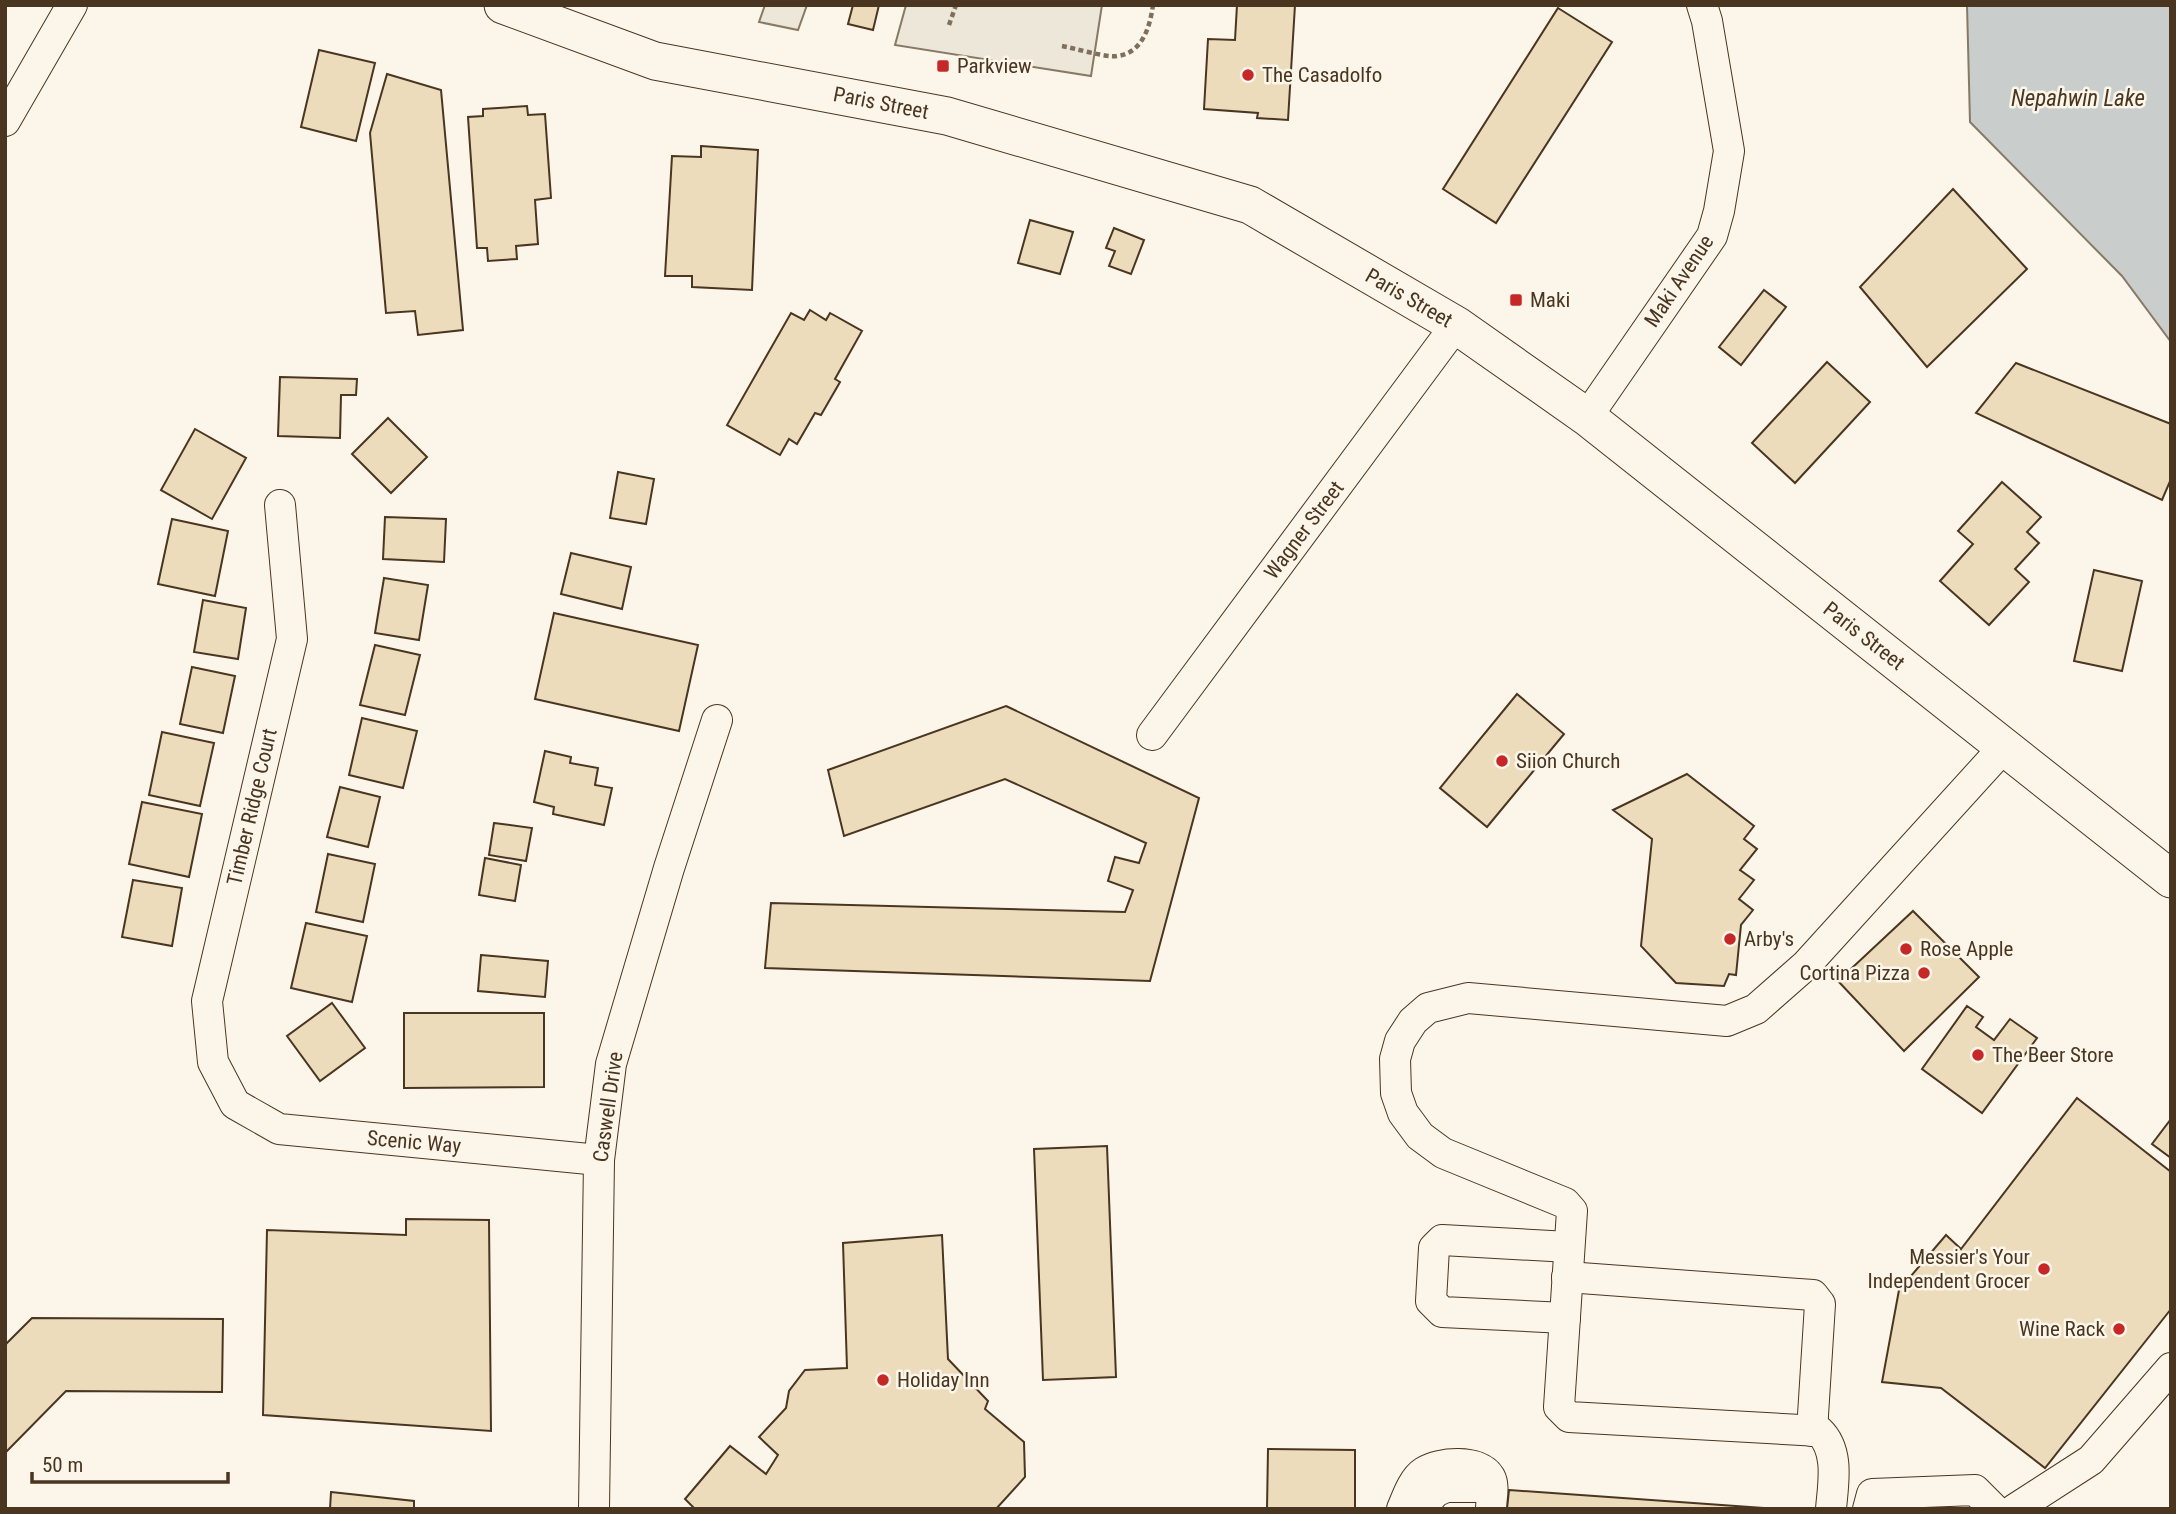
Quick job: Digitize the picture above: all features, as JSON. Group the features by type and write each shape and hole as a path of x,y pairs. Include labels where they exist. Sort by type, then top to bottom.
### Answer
{"main road":[{"name":"Paris Street","path":"503,5 656,61 947,116 1250,205 1456,325 1587,418 2171,879"}],"street":[{"path":"5,121 72,5"},
{"name":"Maki Avenue","path":"1587,418 1712,236 1719,211 1729,151 1702,5"},
{"name":"Wagner Street","path":"1152,735 1456,325"},
{"name":"Timber Ridge Court","path":"235,1104 213,1062 207,1001 292,639 280,505"},
{"name":"Caswell Drive","path":"594,1509 599,1160 611,1064 669,868 717,720"},
{"path":"1831,1509 1834,1462 1824,1436 1819,1431 1569,1417 1559,1407 1572,1211 1565,1203 1443,1153 1420,1136 1403,1113 1396,1093 1395,1059 1400,1041 1413,1021 1428,1008 1468,998 1727,1021 1756,1009 1806,965 2004,747"},
{"name":"Scenic Way","path":"235,1104 279,1129 599,1160"},
{"path":"1565,1318 1441,1312 1431,1301 1434,1248 1442,1240 1569,1247"},
{"path":"1567,1277 1813,1295 1820,1304 1812,1431"},
{"path":"2015,1509 2091,1460 2171,1368"},
{"path":"1402,1509 1410,1490 1423,1472 1451,1463 1476,1466 1491,1478 1492,1498 1446,1487 1435,1492 1421,1509"},
{"path":"1868,1509 1872,1494 1975,1490 1994,1509"},
{"path":"1433,1509 1453,1509"}],"path":[{"path":"949,25 956,5"},
{"path":"1062,46 1117,57 1137,47 1149,27 1153,5"}],"shaded area":[{"path":"765,5 807,5 798,30 759,22"},
{"path":"906,5 1102,5 1091,76 895,45"}],"water":[{"name":"Nepahwin Lake","path":"1967,5 2171,5 2171,342 2122,276 1970,122"}],"building":[{"path":"853,5 879,5 873,30 848,24"},
{"name":"The Casadolfo","path":"1237,5 1295,5 1288,120 1257,118 1258,113 1204,109 1208,39 1235,40"},
{"path":"1558,8 1612,42 1496,223 1443,189"},
{"path":"319,50 375,63 356,141 301,127"},
{"path":"387,74 441,90 463,330 418,335 415,311 386,313 370,133"},
{"path":"527,106 528,115 545,114 551,198 535,200 538,244 516,246 517,259 488,261 487,248 477,248 468,117 483,116 483,109"},
{"path":"701,146 758,150 752,290 692,287 692,276 665,276 672,156 701,157"},
{"path":"1953,189 2027,269 1927,367 1860,287"},
{"path":"1030,220 1073,232 1060,274 1018,263"},
{"path":"1114,228 1144,240 1131,274 1109,266 1115,251 1106,248"},
{"path":"1764,290 1786,307 1741,365 1719,347"},
{"path":"810,310 826,320 830,313 862,331 835,379 840,382 821,415 815,413 797,444 789,439 780,455 727,425 791,313 804,320"},
{"path":"1827,362 1870,402 1795,483 1752,443"},
{"path":"2016,363 2171,424 2171,479 2162,500 1976,413"},
{"path":"280,377 357,379 356,395 341,395 340,438 278,436"},
{"path":"388,418 427,457 391,493 352,454"},
{"path":"195,429 246,458 212,519 161,490"},
{"path":"618,472 654,479 646,524 610,518"},
{"path":"2002,482 2041,517 2027,532 2039,543 2015,569 2029,582 1989,625 1940,581 1973,544 1958,531"},
{"path":"385,517 446,519 444,562 383,559"},
{"path":"172,519 228,531 215,596 158,584"},
{"path":"571,553 631,567 622,609 561,594"},
{"path":"2094,570 2142,581 2122,671 2074,661"},
{"path":"384,578 428,585 419,640 375,633"},
{"path":"203,600 246,608 238,659 194,652"},
{"path":"554,613 698,645 679,731 535,699"},
{"path":"375,645 420,655 405,715 360,705"},
{"path":"192,667 235,676 223,733 180,724"},
{"name":"Siion Church","path":"1517,694 1564,734 1487,827 1440,788"},
{"path":"1006,706 1199,798 1150,981 765,968 771,903 1125,912 1133,890 1108,881 1115,857 1139,863 1146,843 1005,779 844,836 828,770"},
{"path":"362,718 417,731 403,788 349,775"},
{"path":"162,732 214,743 200,806 149,795"},
{"path":"545,751 571,757 570,763 598,768 595,785 612,788 604,825 553,814 554,807 534,802"},
{"path":"1687,774 1754,826 1744,839 1757,849 1740,870 1754,880 1739,899 1753,910 1741,925 1736,975 1729,974 1724,986 1676,983 1641,946 1652,839 1613,810"},
{"path":"340,787 380,797 368,847 327,837"},
{"path":"142,802 202,814 189,877 129,864"},
{"path":"494,823 532,828 526,861 489,855"},
{"path":"328,854 375,864 363,922 316,912"},
{"path":"485,858 521,865 515,901 479,895"},
{"path":"133,880 182,888 172,946 122,937"},
{"path":"1913,911 1979,977 1904,1051 1838,981"},
{"path":"306,923 367,936 352,1002 291,988"},
{"path":"481,955 548,961 545,997 478,991"},
{"path":"332,1003 365,1048 320,1081 287,1036"},
{"name":"The Beer Store","path":"1967,1006 1983,1017 1976,1027 1994,1040 2010,1019 2037,1038 1982,1113 1922,1069"},
{"path":"404,1013 544,1013 544,1087 404,1088"},
{"name":"Messier's Your Independent Grocer","path":"2077,1098 2171,1172 2171,1309 2045,1468 1941,1388 1882,1382 1899,1290 1946,1235 1961,1249"},
{"path":"2171,1119 2171,1158 2152,1144"},
{"path":"1107,1146 1116,1377 1043,1380 1034,1149"},
{"path":"406,1219 489,1220 491,1431 263,1415 267,1230 406,1235"},
{"name":"Holiday Inn","path":"942,1235 948,1359 988,1401 985,1409 1024,1442 1025,1477 996,1509 695,1509 685,1499 730,1446 766,1474 778,1455 759,1437 786,1408 789,1391 805,1370 847,1368 843,1243"},
{"path":"32,1318 223,1319 222,1392 66,1391 5,1453 5,1345"},
{"path":"1268,1449 1355,1450 1355,1509 1267,1509"},
{"path":"1509,1490 1778,1509 1507,1509"},
{"path":"331,1492 414,1501 414,1509 330,1509"}],"place":[{"name":"Parkview","path":"943,66"},
{"name":"The Casadolfo","path":"1248,75"},
{"name":"Maki","path":"1516,300"},
{"name":"Siion Church","path":"1502,761"},
{"name":"Arby's","path":"1730,939"},
{"name":"Rose Apple","path":"1906,949"},
{"name":"Cortina Pizza","path":"1924,973"},
{"name":"The Beer Store","path":"1978,1055"},
{"name":"Messier's Your Independent Grocer","path":"2044,1269"},
{"name":"Wine Rack","path":"2119,1329"},
{"name":"Holiday Inn","path":"883,1380"}]}
